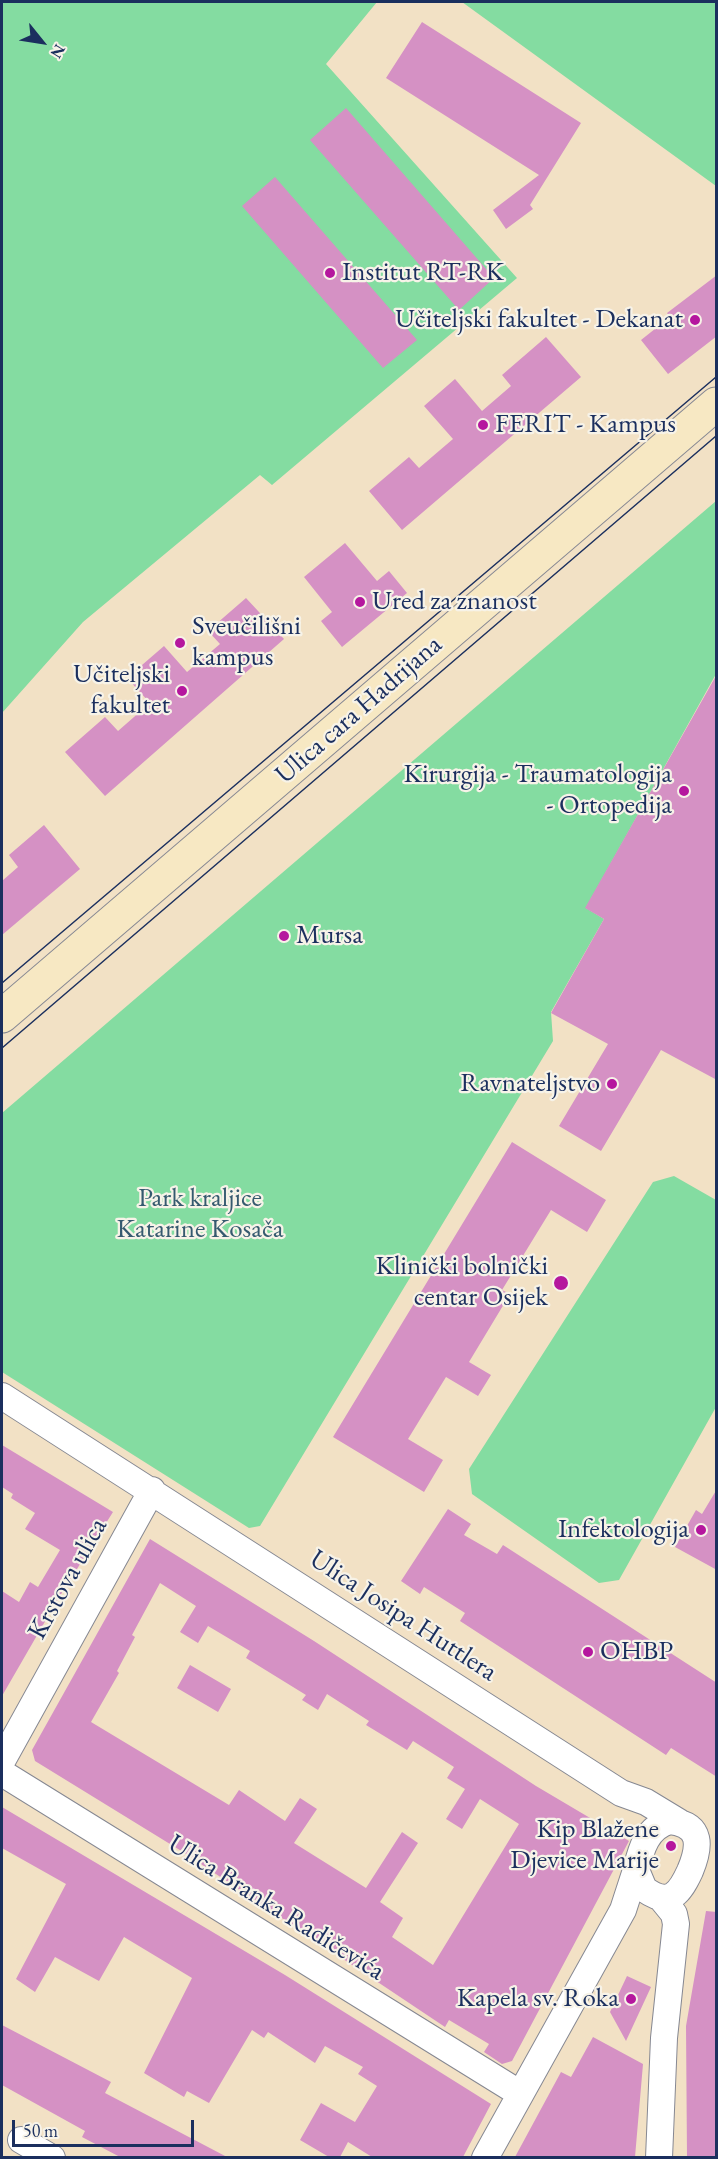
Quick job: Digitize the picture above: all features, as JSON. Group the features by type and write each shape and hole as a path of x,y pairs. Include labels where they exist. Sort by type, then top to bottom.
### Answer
{"main road":[{"name":"Ulica cara Hadrijana","path":"2,1016 717,404"}],"street":[{"path":"2,1396 152,1490"},
{"name":"Krstova ulica","path":"2,1761 152,1490"},
{"name":"Ulica Josipa Huttlera","path":"152,1490 621,1793 646,1802 717,1845"},
{"name":"Ulica Branka Radičevića","path":"2,1773 519,2093"},
{"name":"Ulica Josipa Huttlera","path":"621,1793 642,1821 645,1841"},
{"path":"485,2157 622,1910 645,1841 656,1827 663,1823 685,1826 698,1845 689,1872 676,1894 633,1900 622,1910"},
{"path":"689,1872 703,1862 717,1860"},
{"path":"636,1870 639,1882 674,1914 676,1924 664,2038 659,2157"},
{"path":"21,2140 52,2157"}],"green space":[{"path":"2,2 377,2 326,64 517,278 272,485 260,475 83,622 2,713"},
{"path":"462,2 716,2 716,186"},
{"name":"Park kraljice Katarine Kosača","path":"716,501 716,674 586,908 604,919 551,1012 553,1041 260,1526 249,1528 2,1372 2,1113"},
{"path":"674,1176 716,1200 716,1407 619,1580 599,1583 472,1494 469,1469 653,1182"}],"building":[{"path":"422,22 581,123 530,205 533,209 506,229 493,210 539,175 386,78"},
{"path":"346,108 494,278 459,310 310,140"},
{"name":"Institut RT-RK","path":"275,177 417,340 383,368 242,206"},
{"name":"Učiteljski fakultet - Dekanat","path":"717,275 717,336 668,374 641,340 670,317 667,313"},
{"name":"FERIT - Kampus","path":"546,337 581,377 402,530 369,491 409,457 419,468 453,439 424,406 455,379 482,411 511,386 502,375"},
{"name":"Ured za znanost","path":"345,543 377,581 389,571 407,593 342,647 321,621 332,612 304,577"},
{"name":"Učiteljski fakultet","path":"246,598 284,639 105,796 65,752 105,717 118,731 150,703 127,678 164,646 187,672 220,644 208,631"},
{"name":"Kirurgija - Traumatologija - Ortopedija","path":"717,674 717,1080 661,1050 601,1151 559,1126 608,1044 551,1013 604,919 585,908"},
{"path":"44,825 80,869 2,935 2,881 18,867 9,855"},
{"path":"512,1142 606,1200 587,1232 551,1210 502,1290 510,1294 469,1362 491,1375 478,1396 446,1377 408,1439 443,1460 424,1492 333,1437"},
{"path":"2,1445 113,1512 58,1599 2,1696 2,1591 19,1602 30,1582 38,1587 60,1550 25,1529 35,1513 11,1498 13,1494 2,1487"},
{"name":"Infektologija","path":"717,1489 717,1570 675,1547 696,1510 702,1514"},
{"name":"OHBP","path":"448,1509 471,1524 464,1535 497,1554 503,1545 717,1683 717,1777 671,1748 666,1755 460,1621 465,1613 424,1587 420,1594 401,1581"},
{"path":"150,1539 314,1641 536,1786 629,1841 512,2061 502,2064 484,2052 489,2044 449,2020 445,2027 183,1852 35,1761 32,1750","holes":["160,1583 196,1606 180,1632 198,1643 208,1626 250,1651 246,1658 306,1695 302,1700 318,1710 327,1694 369,1721 366,1725 407,1750 413,1741 454,1767 447,1778 465,1789 446,1819 462,1829 480,1799 519,1824 433,1965 392,1937 403,1918 380,1902 418,1843 402,1832 366,1888 294,1843 317,1809 300,1798 285,1821 239,1790 229,1805 91,1722 119,1673 117,1671 135,1637 132,1635"]},
{"path":"190,1665 231,1689 218,1712 177,1688"},
{"path":"2,1807 285,1975 491,2104 463,2157 372,2157 348,2142 340,2157 329,2157 300,2140 321,2103 355,2122 377,2086 358,2074 363,2067 325,2046 315,2063 268,2032 264,2038 252,2030 209,2103 187,2091 184,2097 144,2073 192,1978 124,1937 99,1981 55,1957 35,1992 16,1979 66,1884 2,1848"},
{"path":"706,1911 717,1912 717,2157 687,2157 686,2026"},
{"name":"Kapela sv. Roka","path":"627,1976 651,1987 626,2041 610,2012"},
{"path":"2,2025 111,2082 105,2093 227,2157 120,2157 82,2137 85,2131 2,2085"},
{"path":"593,2037 643,2064 635,2157 515,2157 561,2072 571,2077"}],"tram line":[{"path":"2,983 716,377"},
{"path":"2,1048 716,436"}],"place":[{"name":"Institut RT-RK","path":"330,273"},
{"name":"Učiteljski fakultet - Dekanat","path":"695,320"},
{"name":"FERIT - Kampus","path":"483,425"},
{"name":"Ured za znanost","path":"360,602"},
{"name":"Sveučilišni kampus","path":"180,643"},
{"name":"Učiteljski fakultet","path":"182,691"},
{"name":"Kirurgija - Traumatologija - Ortopedija","path":"684,791"},
{"name":"Mursa","path":"284,936"},
{"name":"Ravnateljstvo","path":"612,1084"},
{"name":"Klinički bolnički centar Osijek","path":"561,1283"},
{"name":"Infektologija","path":"701,1530"},
{"name":"OHBP","path":"588,1652"},
{"name":"Kip Blažene Djevice Marije","path":"671,1846"},
{"name":"Kapela sv. Roka","path":"631,1999"}]}
